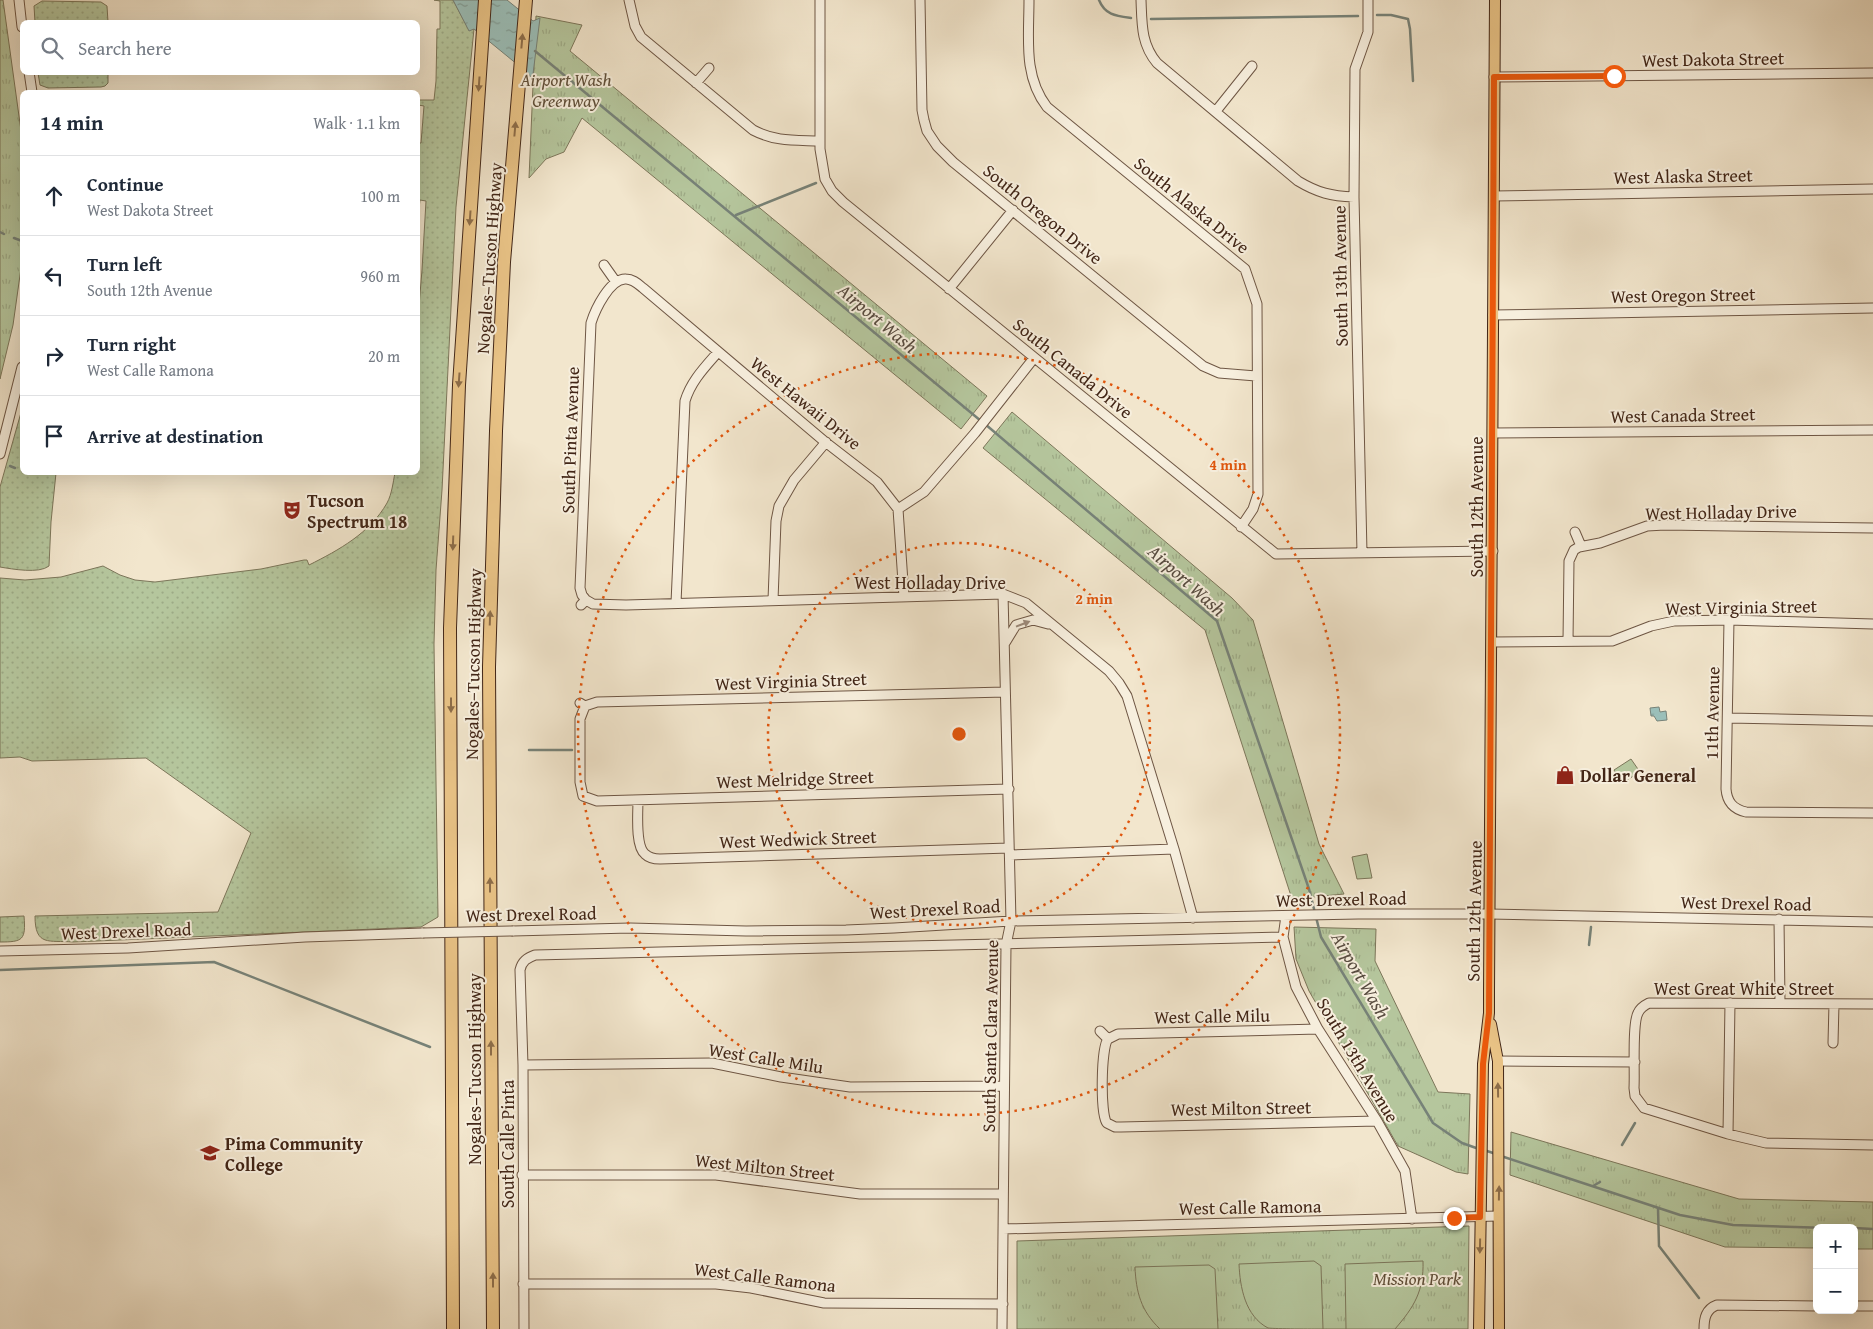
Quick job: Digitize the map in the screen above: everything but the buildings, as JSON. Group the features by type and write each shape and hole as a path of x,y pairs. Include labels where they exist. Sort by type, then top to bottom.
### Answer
{"highway":[{"name":"Nogales–Tucson Highway","path":"453,1329 450,628 458,394 485,0"},
{"name":"Nogales–Tucson Highway","path":"493,1329 489,666 496,431 503,292 526,0"}],"main road":[{"name":"South 12th Avenue","path":"1479,1329 1483,1064 1489,1013 1495,0"},
{"name":"South 12th Avenue","path":"1489,1013 1498,1061 1499,1329"}],"street":[{"path":"18,0 21,20"},
{"path":"629,0 635,26 642,37 752,130 767,137 780,140 820,140"},
{"name":"South Canada Drive","path":"820,0 820,140 825,179 832,191 949,289 1240,527 1276,554 1493,551"},
{"name":"South Oregon Drive","path":"920,0 922,110 927,131 937,146 953,162 1203,366 1219,373 1256,376"},
{"name":"South Alaska Drive","path":"1029,0 1030,70 1035,90 1047,107 1245,269 1257,304 1258,494 1253,509 1240,527"},
{"path":"1141,0 1142,32 1147,49 1157,63 1298,181 1310,188 1333,196 1354,197"},
{"name":"South 13th Avenue","path":"1362,553 1354,197 1355,69 1368,32 1368,0"},
{"path":"1216,111 1252,66"},
{"path":"696,82 709,68"},
{"name":"West Dakota Street","path":"1494,77 1873,73"},
{"path":"29,75 32,90"},
{"name":"West Alaska Street","path":"1494,196 1873,189"},
{"path":"949,289 1013,210"},
{"path":"604,265 616,282"},
{"name":"West Hawaii Drive","path":"616,282 627,279 635,282 826,442 877,482 898,509"},
{"name":"South Pinta Avenue","path":"584,602 580,588 592,323 606,294 616,282"},
{"name":"West Oregon Street","path":"1493,314 1873,308"},
{"path":"676,603 685,401 698,374 718,352"},
{"path":"904,597 898,509 924,492 994,410 1034,358"},
{"path":"0,454 20,375"},
{"name":"West Canada Street","path":"1493,434 1873,430"},
{"path":"773,600 776,521 779,506 794,480 826,442"},
{"name":"West Holladay Drive","path":"1577,548 1600,543 1647,526 1873,528"},
{"path":"1568,641 1569,561 1577,548 1575,532"},
{"name":"West Holladay Drive","path":"584,602 600,605 1003,594 1026,603 1109,672 1127,696 1193,918"},
{"name":"South Santa Clara Avenue","path":"1002,1329 1006,945 1011,921 1003,594"},
{"path":"1004,645 1016,625 1033,620 1052,625"},
{"name":"West Virginia Street","path":"1492,642 1612,641 1665,622 1730,620 1873,624"},
{"name":"11th Avenue","path":"1730,620 1726,789 1731,807 1746,812 1873,813"},
{"name":"West Virginia Street","path":"580,799 580,719 583,704 597,702 1005,692"},
{"path":"1728,718 1873,721"},
{"name":"West Melridge Street","path":"580,799 597,801 638,800 1008,788"},
{"name":"West Wedwick Street","path":"638,800 641,857 660,859 1174,849"},
{"name":"West Drexel Road","path":"0,951 128,948 305,937 423,933 630,928 746,931 846,930 1011,921 1329,914 1490,914 1873,922"},
{"name":"South 13th Avenue","path":"1286,916 1283,937 1296,987 1318,1029 1376,1120 1405,1171 1412,1219"},
{"path":"1779,920 1780,1003"},
{"name":"West Drexel Road","path":"524,960 535,955 1283,937"},
{"name":"South Calle Pinta","path":"524,960 520,970 523,1065 524,1329"},
{"name":"West Great White Street","path":"1873,1004 1655,1002 1641,1004 1635,1024 1634,1096 1644,1108 1728,1134 1766,1143 1873,1145"},
{"path":"1728,1134 1730,1004"},
{"path":"1833,1043 1834,1004"},
{"name":"West Calle Milu","path":"1108,1038 1118,1034 1318,1029"},
{"path":"1100,1031 1108,1038"},
{"name":"West Milton Street","path":"1108,1038 1104,1046 1103,1127 1376,1120"},
{"path":"1498,1061 1635,1062"},
{"name":"West Calle Milu","path":"523,1065 712,1063 781,1077 850,1087 1004,1086"},
{"name":"West Milton Street","path":"522,1175 716,1175 860,1194 1003,1194"},
{"name":"West Calle Ramona","path":"1003,1229 1498,1216"},
{"name":"West Calle Ramona","path":"524,1284 716,1284 751,1288 824,1303 1002,1304"},
{"path":"1704,1329 1707,1306 1813,1306"},
{"path":"1858,1306 1873,1306"}],"green space":[{"path":"0,0 3,0 20,123 20,275 13,325 0,379"},
{"path":"434,0 453,0 469,30 474,29 456,207 442,490 436,570 434,644 438,917 421,927 73,942 45,940 38,933 35,916 218,912 251,833 146,758 32,761 20,757 0,758 0,578 25,580 61,577 103,566 135,580 155,582 261,569 304,560 307,560 309,565 353,540 372,523 389,499 395,475 420,475 420,294 426,201 420,200 420,143 424,106 420,105 420,100 434,100 437,29 440,29 440,1"},
{"path":"42,1 101,2 107,6 108,20 35,20 34,6"},
{"name":"Airport Wash Greenway","path":"536,16 582,25 570,51 987,396 961,429 582,118 564,152 546,159 529,178"},
{"path":"38,75 108,75 108,83 101,87 48,88 40,85"},
{"path":"1012,412 1232,598 1253,620 1319,844 1344,894 1292,899 1205,630 983,448"},
{"path":"20,416 20,475 56,475 49,566 39,570 0,567 0,487"},
{"path":"1631,759 1640,772 1622,783 1614,770"},
{"path":"1367,854 1372,878 1357,879 1352,857"},
{"path":"24,916 24,930 21,938 14,941 0,942 0,917"},
{"path":"1294,927 1376,929 1375,961 1438,1092 1470,1094 1468,1174 1456,1172 1398,1146 1309,991 1296,959"},
{"path":"1511,1132 1739,1199 1873,1202 1873,1249 1858,1249 1858,1224 1813,1224 1813,1248 1725,1247 1510,1175"},
{"name":"Mission Park","path":"1469,1226 1468,1329 1017,1329 1017,1241"},
{"path":"1314,1261 1321,1266 1323,1329 1268,1328 1260,1323 1249,1309 1245,1300 1239,1264"},
{"path":"1423,1261 1420,1290 1408,1313 1395,1329 1346,1329 1345,1264"},
{"path":"1209,1265 1215,1269 1218,1329 1160,1329 1148,1315 1141,1301 1138,1293 1135,1267"}],"water":[{"path":"453,0 507,0 533,21 540,18 532,82 529,74 474,29 469,31"},
{"path":"1659,707 1660,712 1666,711 1667,720 1657,721 1654,716 1651,716 1650,708"}],"waterway":[{"path":"1099,0 1108,12 1131,18"},
{"path":"1377,15 1391,15 1408,19 1413,81"},
{"path":"1151,19 1358,16"},
{"name":"Airport Wash","path":"535,51 981,421"},
{"path":"736,215 816,183"},
{"path":"0,232 4,234"},
{"path":"14,238 20,240"},
{"name":"Airport Wash","path":"985,424 1217,621 1309,889 1321,937 1433,1123 1462,1143 1479,1149"},
{"path":"10,466 15,468"},
{"path":"529,750 572,750"},
{"path":"1589,945 1591,927"},
{"path":"0,970 214,962 430,1047"},
{"path":"1622,1145 1635,1123"},
{"name":"Airport Wash","path":"1484,1150 1496,1154"},
{"name":"Airport Wash","path":"1501,1156 1680,1215 1733,1225 1813,1228"},
{"name":"Airport Wash","path":"1593,1186 1600,1182"},
{"path":"1658,1208 1659,1246 1699,1298"},
{"name":"Airport Wash","path":"1858,1228 1873,1229"}],"place":[{"name":"Tucson Spectrum 18","path":"292,510"},
{"name":"Dollar General","path":"1565,775"},
{"name":"Pima Community College","path":"210,1153"}],"route":[{"path":"1454,1218 1480,1217 1483,1064 1489,1013 1493,551 1494,77 1614,76"}]}
